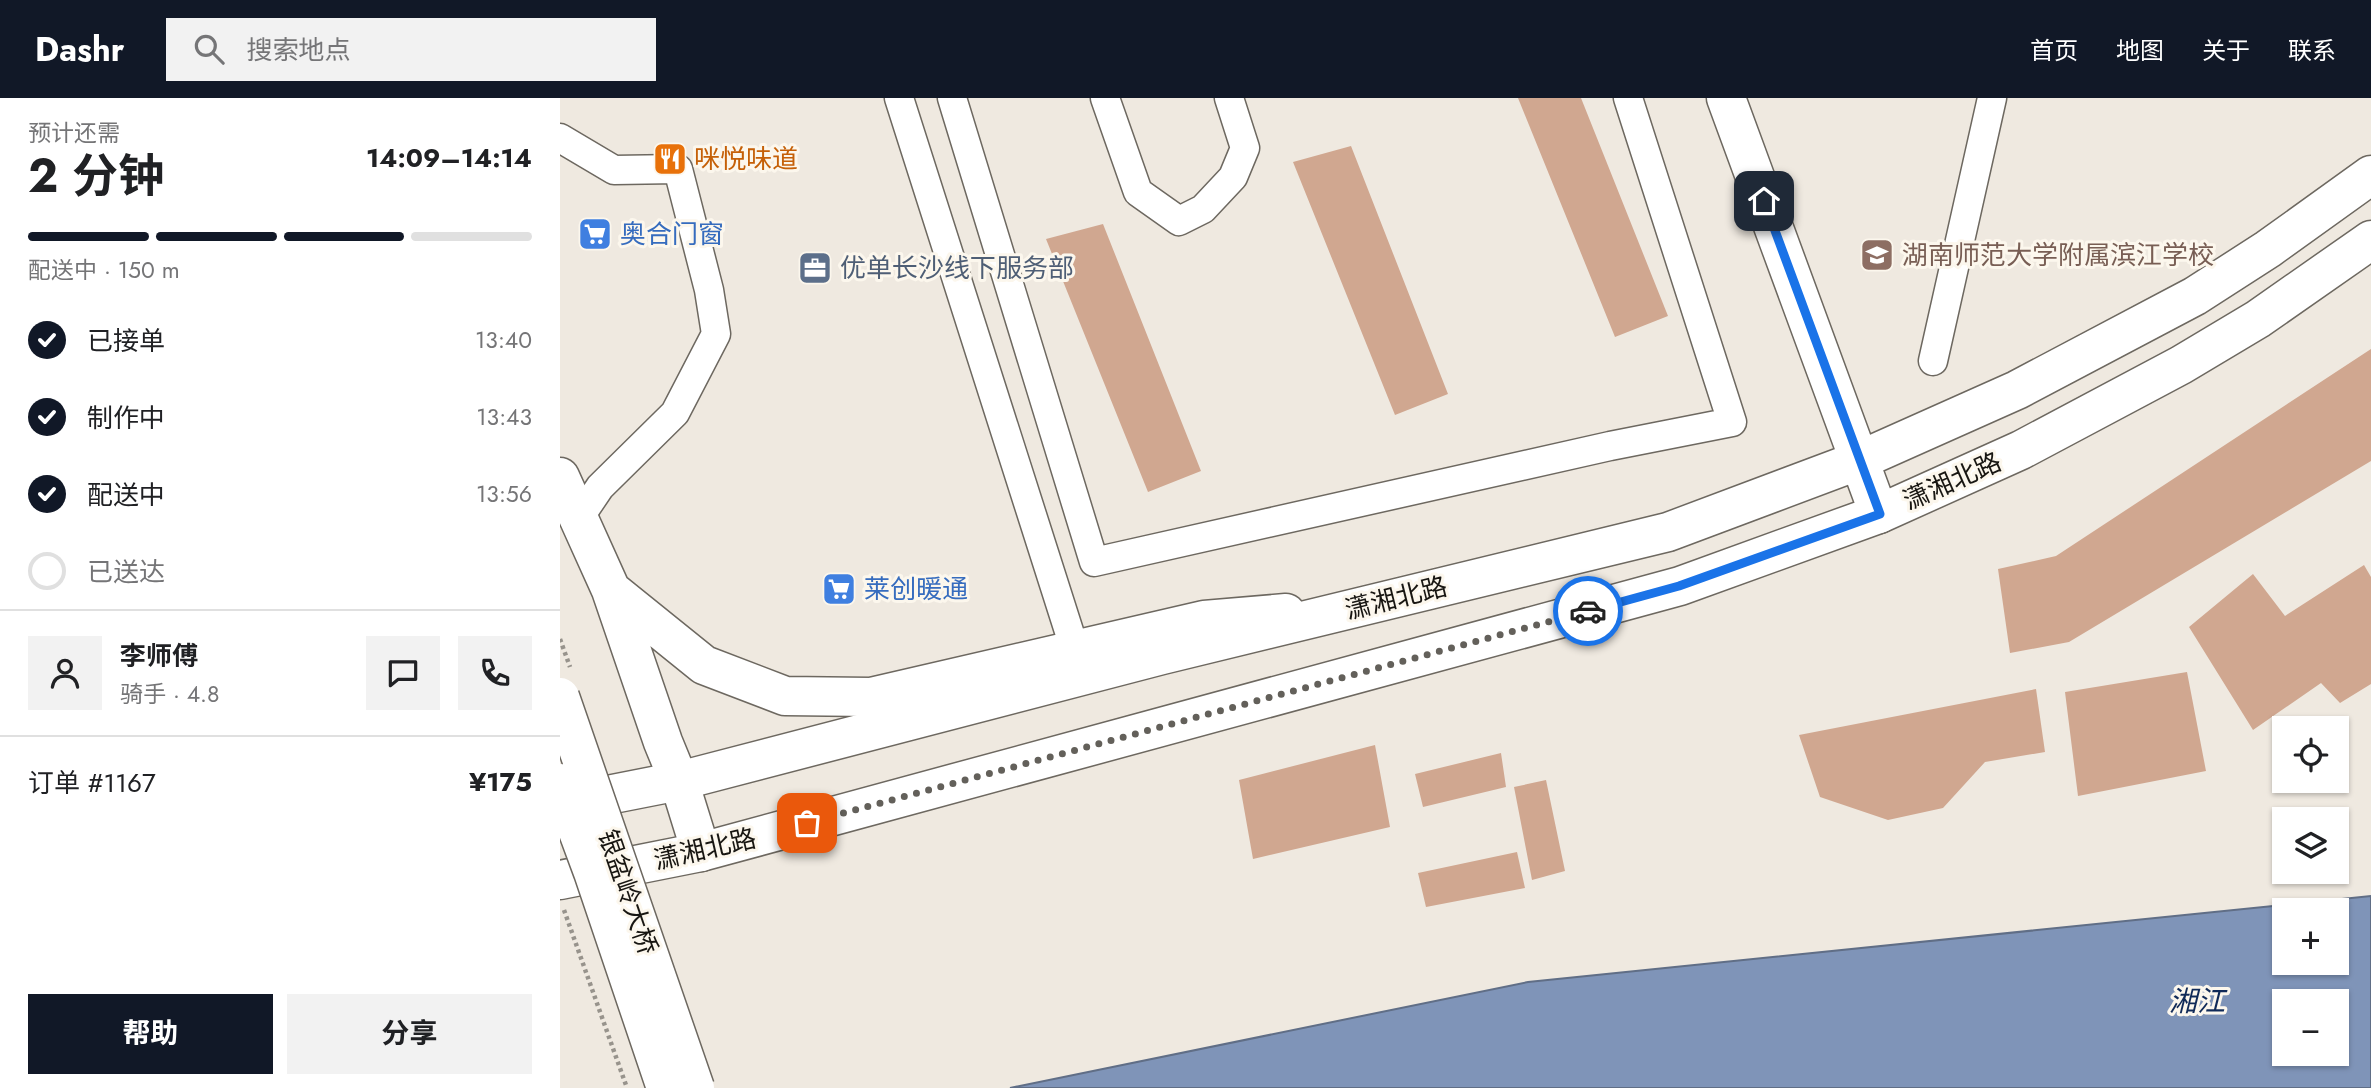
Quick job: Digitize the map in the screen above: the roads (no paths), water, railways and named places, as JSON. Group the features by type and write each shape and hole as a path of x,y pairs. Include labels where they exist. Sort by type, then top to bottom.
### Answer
{"main road":[{"path":"1726,98 1880,514"},
{"name":"潇湘北路","path":"560,804 679,781 1162,655 1668,532 1860,460 2017,390 2195,296 2268,249 2371,175"},
{"name":"潇湘北路","path":"560,880 701,852 1679,586 1880,514 2021,450 2171,371 2258,318 2371,240"},
{"path":"560,477 611,590 679,781 701,852"},
{"path":"611,590 704,665 785,696 871,697 1204,620 1365,605"},
{"name":"银盆岭大桥","path":"560,697 695,1088"},
{"name":"银盆岭大桥","path":"560,783 666,1088"}],"street":[{"path":"899,98 1075,650"},
{"path":"952,98 1094,562 1610,446 1732,422 1628,98"},
{"path":"1105,98 1138,192 1179,221 1203,209 1233,177 1245,148 1230,98"},
{"path":"1933,361 1992,98"},
{"path":"560,138 614,170 678,169 709,290 716,334 675,413 600,487 579,518"}],"water":[{"name":"湘江","path":"2371,896 2371,1088 1010,1088 1528,982 2272,906 2272,975 2349,975 2349,898"}],"place":[{"name":"咪悦味道","path":"670,159"},
{"name":"奥合门窗","path":"595,234"},
{"name":"湖南师范大学附属滨江学校","path":"1877,255"},
{"name":"优单长沙线下服务部","path":"815,268"},
{"name":"莱创暖通","path":"839,589"}]}
